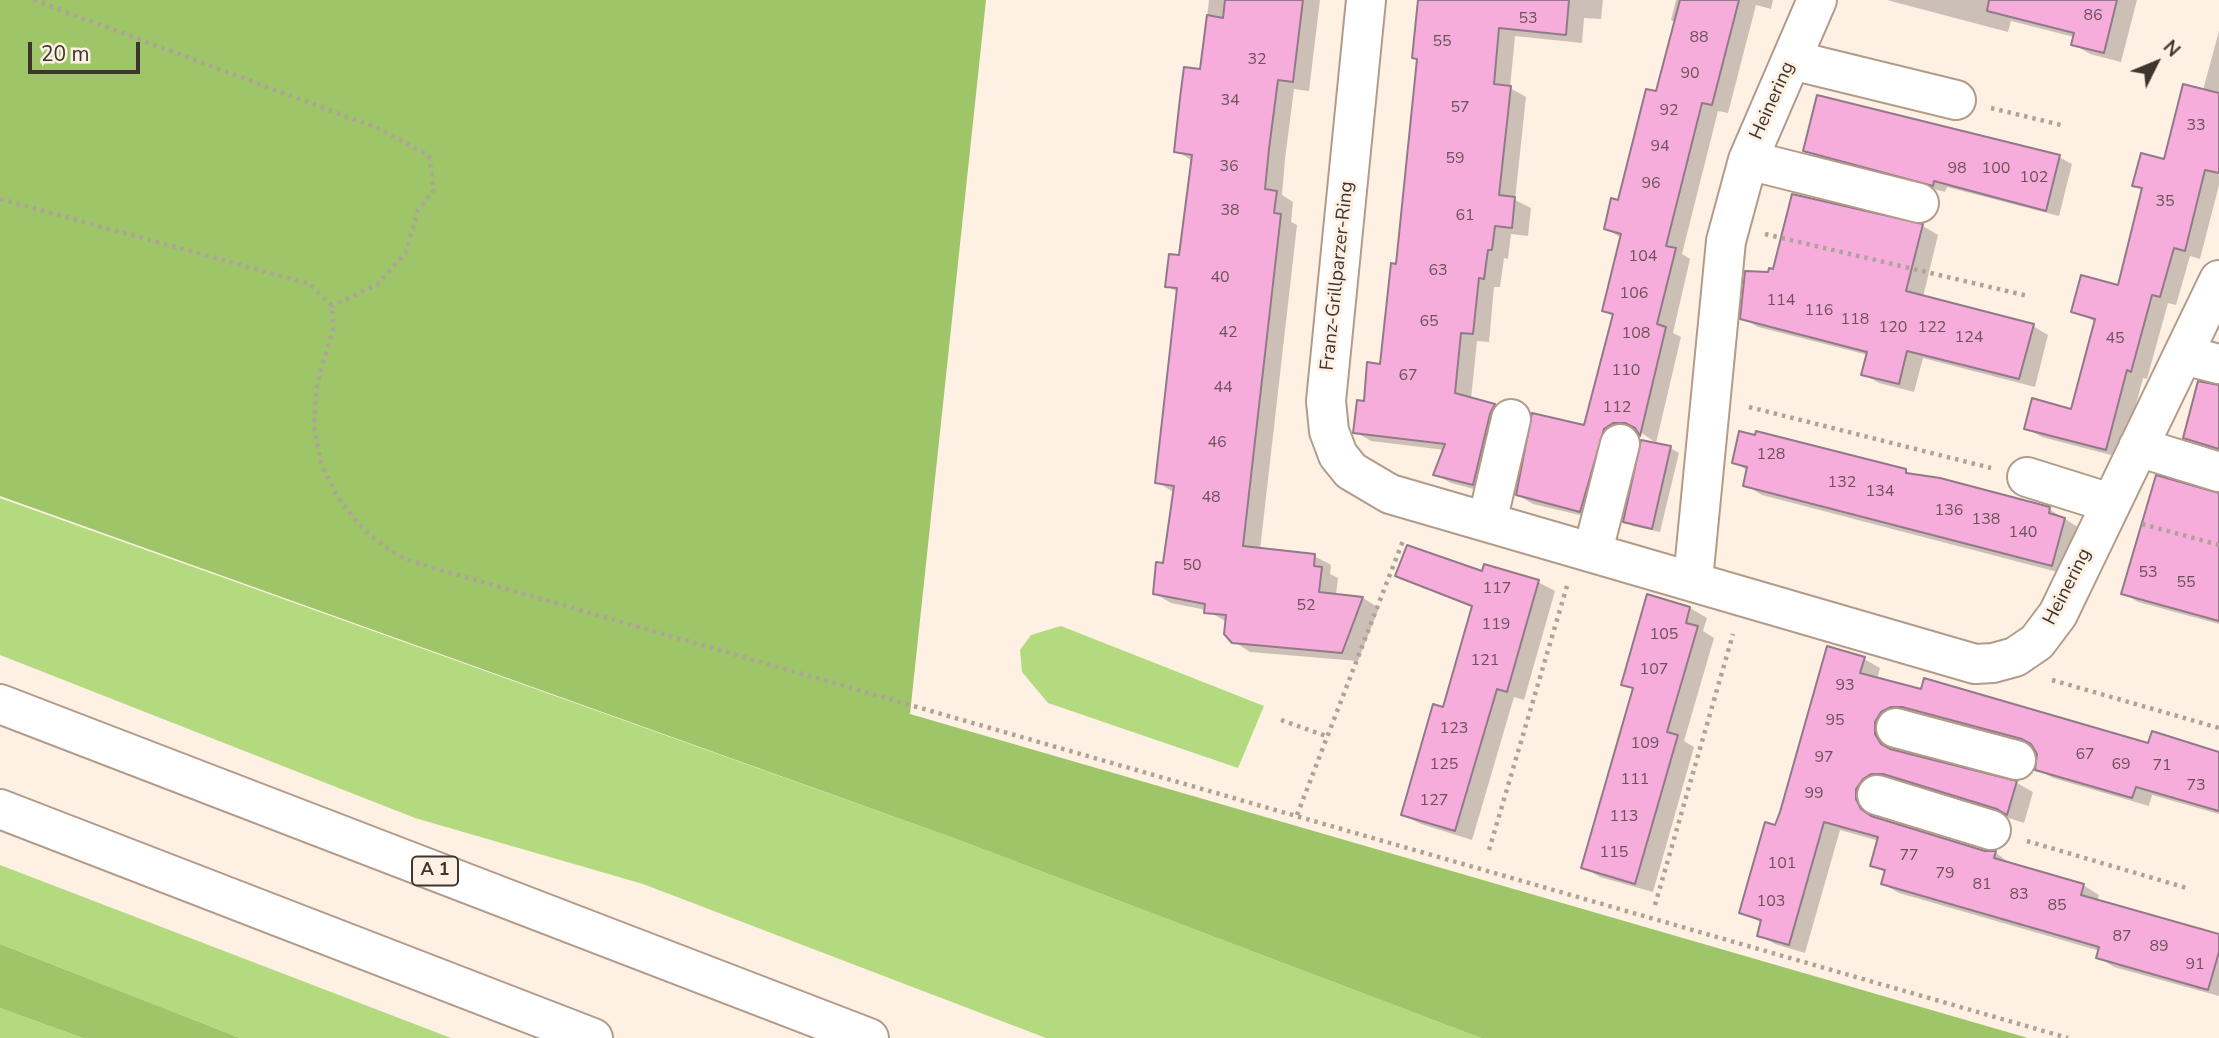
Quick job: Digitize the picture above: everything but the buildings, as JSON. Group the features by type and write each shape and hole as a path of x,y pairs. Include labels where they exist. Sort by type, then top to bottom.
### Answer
{"main road":[{"name":"Franz-Grillparzer-Ring","path":"1366,0 1326,401 1329,431 1338,455 1351,471 1390,494 1418,502"},
{"name":"Heinering","path":"1693,580 1730,226 1748,160 1817,0"},
{"path":"1791,60 1956,100"},
{"path":"1748,160 1919,203"},
{"name":"Heinering","path":"1418,502 1975,664 1993,663 2015,657 2037,642 2058,614 2219,280"},
{"path":"2183,355 2219,364"},
{"path":"1487,522 1511,419"},
{"path":"1585,549 1620,444"},
{"path":"2138,447 2219,472"},
{"path":"2027,478 2108,508"},
{"name":"A 1","path":"0,704 869,1038"},
{"path":"1896,728 2016,760"},
{"path":"1877,795 1991,830"},
{"path":"0,809 593,1038"}],"path":[{"path":"34,0 380,129 429,156 435,190 418,211 406,252 378,284 332,306"},
{"path":"1956,100 2061,125"},
{"path":"0,199 310,284 332,306 333,330 317,384 314,424 321,464 339,499 362,528 391,552 413,562 2068,1038"},
{"path":"1730,226 2028,296"},
{"path":"1710,398 2027,478"},
{"path":"1297,815 1418,502"},
{"path":"2108,508 2219,545"},
{"path":"1489,850 1585,549"},
{"path":"1655,905 1744,596"},
{"path":"1993,663 2219,727"},
{"path":"1281,720 1326,736"},
{"path":"1991,830 2190,889"}],"green space":[{"path":"0,0 986,0 910,714 2028,1038 1481,1038 959,840 0,496"},
{"path":"0,498 959,840 1481,1038 1046,1038 643,884 415,818 0,655"},
{"path":"1061,626 1264,706 1238,768 1048,703 1022,672 1020,650 1031,635"},
{"path":"0,865 451,1038 240,1038 0,944"},
{"path":"0,944 240,1038 83,1038 0,1008"},
{"path":"0,1008 83,1038 0,1038"}]}
